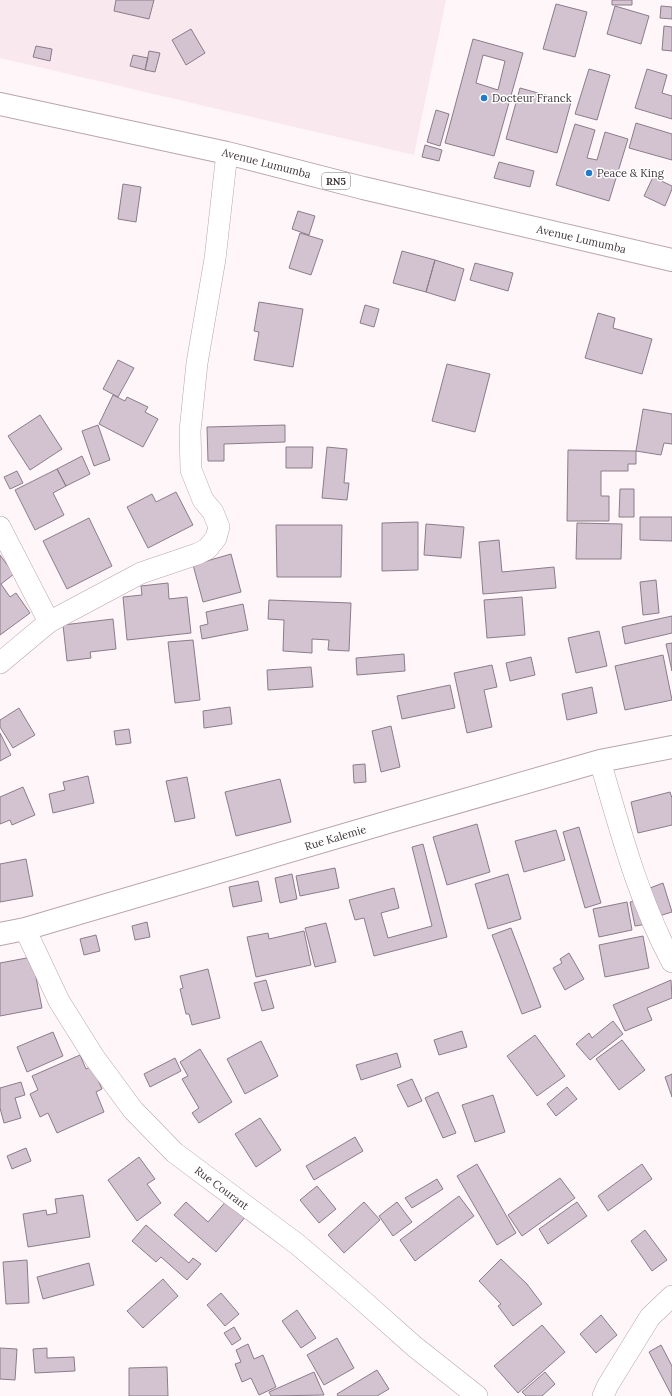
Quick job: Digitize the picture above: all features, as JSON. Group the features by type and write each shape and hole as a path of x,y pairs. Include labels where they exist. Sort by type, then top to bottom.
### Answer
{"main road":[{"name":"Avenue Lumumba","path":"0,104 227,154 364,188 672,260"},
{"name":"Rue Kalemie","path":"0,934 25,929 600,761 672,747"}],"street":[{"path":"0,663 49,622 141,573 197,554 207,549 216,538 219,527 213,512 203,500 191,470 190,431 197,363 216,259 227,154"},
{"path":"0,527 49,622"},
{"path":"600,761 628,855 658,935 672,962"},
{"name":"Rue Courant","path":"25,929 59,1001 94,1057 133,1110 175,1153 297,1244 415,1347 477,1396"},
{"path":"603,1396 650,1317 672,1296"}],"shaded area":[{"path":"0,0 446,0 414,155 0,58"}],"building":[{"path":"116,0 154,0 149,19 114,11"},
{"path":"612,0 632,0 632,5 612,5"},
{"path":"556,4 587,12 575,57 543,49"},
{"path":"615,6 649,16 641,44 607,34"},
{"path":"661,6 672,7 672,19 660,18"},
{"path":"664,26 672,27 672,51 662,50"},
{"path":"191,29 205,53 186,65 172,40"},
{"path":"473,39 523,53 494,156 445,143","holes":["483,55 505,61 498,90 476,83"]},
{"path":"36,46 52,49 50,61 33,57"},
{"path":"149,51 160,53 155,72 145,70"},
{"path":"133,55 148,58 145,70 130,66"},
{"path":"589,69 610,75 597,120 575,114"},
{"path":"647,69 667,75 662,93 672,96 672,119 635,108"},
{"path":"520,88 571,102 557,153 506,139"},
{"path":"436,110 449,114 440,146 427,142"},
{"path":"636,123 672,134 672,160 629,148"},
{"name":"Peace & King","path":"575,124 595,130 587,158 597,160 605,132 628,139 609,201 556,185"},
{"path":"425,145 442,150 439,161 422,157"},
{"path":"499,162 534,171 530,187 494,178"},
{"path":"653,177 672,186 665,206 644,196"},
{"path":"123,184 141,187 136,222 118,219"},
{"path":"298,211 315,216 309,235 292,229"},
{"path":"300,233 323,240 311,275 289,268"},
{"path":"402,251 435,260 426,292 393,283"},
{"path":"435,260 464,269 455,301 426,292"},
{"path":"475,263 513,273 508,291 470,280"},
{"path":"259,302 303,309 293,367 254,360 259,332 254,331"},
{"path":"365,305 379,309 374,327 360,323"},
{"path":"598,313 615,318 613,328 652,339 642,374 585,358"},
{"path":"118,360 134,368 118,397 103,389"},
{"path":"447,364 490,374 475,432 432,421"},
{"path":"113,395 125,401 127,397 148,407 145,412 158,419 143,447 99,424"},
{"path":"643,409 672,414 672,444 664,443 661,455 636,451"},
{"path":"40,415 62,449 30,470 8,436"},
{"path":"98,425 110,460 94,466 82,431"},
{"path":"285,425 285,442 224,444 224,461 208,461 207,427"},
{"path":"286,447 313,447 312,468 286,468"},
{"path":"327,447 347,449 344,483 349,483 347,500 322,498"},
{"path":"568,450 636,451 636,464 628,464 628,471 601,471 601,496 609,496 609,521 567,521"},
{"path":"82,456 90,474 66,486 57,469"},
{"path":"57,469 66,486 53,493 64,515 35,530 15,490"},
{"path":"17,471 23,483 10,489 4,477"},
{"path":"620,489 634,489 634,517 619,517"},
{"path":"176,492 193,525 148,548 127,507 152,494 156,502"},
{"path":"640,517 672,517 672,541 640,540"},
{"path":"89,518 112,566 67,589 43,541"},
{"path":"418,522 418,570 382,571 382,523"},
{"path":"577,523 622,524 621,559 576,559"},
{"path":"426,524 464,527 461,558 424,555"},
{"path":"276,525 342,525 341,577 277,577"},
{"path":"499,540 502,572 554,567 556,588 483,594 479,542"},
{"path":"231,554 241,592 203,602 193,565"},
{"path":"0,555 14,574 1,584 10,597 16,593 30,613 0,635"},
{"path":"656,580 659,613 643,615 640,582"},
{"path":"168,583 169,599 187,597 191,633 127,640 123,597 142,595 141,586"},
{"path":"522,597 525,635 487,638 484,600"},
{"path":"269,600 351,603 349,651 328,650 329,640 312,639 312,653 283,651 284,620 268,619"},
{"path":"243,604 248,630 202,639 200,626 208,624 206,612"},
{"path":"672,616 672,633 625,644 622,627"},
{"path":"113,619 116,649 90,652 91,658 67,661 63,625"},
{"path":"599,631 607,666 576,673 568,638"},
{"path":"193,640 200,700 175,703 168,642"},
{"path":"672,643 672,671 666,644"},
{"path":"404,654 405,671 357,675 356,658"},
{"path":"663,655 672,700 625,710 615,666"},
{"path":"531,657 535,675 510,681 506,663"},
{"path":"492,665 497,687 484,690 492,727 467,733 454,673"},
{"path":"311,667 313,687 268,690 267,670"},
{"path":"450,685 455,708 402,719 397,696"},
{"path":"592,687 597,713 567,720 562,694"},
{"path":"230,707 232,724 204,728 203,711"},
{"path":"19,708 35,735 13,748 0,727 0,720"},
{"path":"391,726 400,767 381,772 372,731"},
{"path":"129,729 131,743 116,745 114,731"},
{"path":"0,733 11,755 0,761"},
{"path":"365,764 366,782 354,783 353,765"},
{"path":"88,776 94,803 53,813 49,794 65,790 63,782"},
{"path":"187,777 195,818 175,822 166,781"},
{"path":"280,779 291,822 236,836 225,792"},
{"path":"23,787 35,815 12,825 10,820 0,824 0,797"},
{"path":"670,792 672,798 672,825 638,833 631,802"},
{"path":"477,824 490,872 447,885 433,837"},
{"path":"579,827 601,903 585,908 563,832"},
{"path":"556,830 565,860 524,872 515,841"},
{"path":"423,844 447,937 374,956 364,918 355,920 349,900 394,888 399,908 381,913 388,938 432,926 412,847"},
{"path":"26,859 33,896 0,902 0,864"},
{"path":"335,868 339,888 300,896 296,876"},
{"path":"292,874 297,899 280,903 275,878"},
{"path":"508,874 521,919 488,929 475,884"},
{"path":"258,881 262,901 233,907 229,887"},
{"path":"663,883 672,912 659,916 650,888"},
{"path":"642,900 647,924 635,926 630,902"},
{"path":"627,902 632,930 599,937 593,909"},
{"path":"147,922 150,937 135,940 132,926"},
{"path":"326,923 336,962 315,967 305,928"},
{"path":"511,928 541,1007 522,1014 492,935"},
{"path":"304,931 311,965 256,977 247,937 268,933 269,939"},
{"path":"96,935 100,951 84,955 80,939"},
{"path":"643,936 649,968 605,977 599,945"},
{"path":"569,953 584,979 565,990 553,968 562,963 560,959"},
{"path":"32,957 42,1008 0,1016 0,963"},
{"path":"208,969 220,1018 192,1025 189,1014 186,1014 180,989 183,988 180,976"},
{"path":"266,980 274,1008 262,1011 254,983"},
{"path":"671,980 672,998 647,1008 652,1020 625,1031 613,1005"},
{"path":"613,1021 623,1034 590,1060 576,1044 589,1033 592,1038"},
{"path":"462,1031 467,1047 439,1055 434,1040"},
{"path":"53,1032 63,1056 27,1072 17,1047"},
{"path":"535,1035 565,1076 537,1096 507,1056"},
{"path":"622,1040 645,1070 619,1090 596,1059"},
{"path":"261,1041 278,1076 245,1094 227,1059"},
{"path":"200,1049 232,1102 199,1123 192,1113 199,1108 182,1079 188,1076 180,1062"},
{"path":"397,1053 401,1067 361,1080 356,1065"},
{"path":"80,1055 86,1069 92,1066 102,1089 96,1092 104,1112 57,1133 48,1113 40,1117 30,1094 38,1090 32,1076"},
{"path":"175,1058 181,1071 150,1087 144,1074"},
{"path":"672,1074 672,1097 665,1077"},
{"path":"412,1079 422,1101 408,1107 397,1085"},
{"path":"21,1082 25,1095 15,1098 21,1118 4,1123 0,1108 0,1088"},
{"path":"567,1087 577,1099 556,1116 547,1104"},
{"path":"438,1092 456,1133 443,1138 425,1098"},
{"path":"493,1095 505,1132 475,1142 462,1105"},
{"path":"260,1118 281,1150 256,1167 235,1134"},
{"path":"355,1137 363,1151 314,1180 306,1166"},
{"path":"26,1148 31,1161 12,1169 7,1156"},
{"path":"139,1157 155,1179 147,1184 161,1203 137,1221 108,1180"},
{"path":"477,1164 516,1233 497,1245 457,1176"},
{"path":"642,1164 652,1179 608,1211 598,1196"},
{"path":"560,1178 575,1198 522,1236 508,1215"},
{"path":"437,1179 443,1189 412,1208 405,1198"},
{"path":"317,1186 336,1209 319,1223 300,1200"},
{"path":"83,1195 90,1237 28,1247 23,1214 46,1210 47,1215 57,1213 55,1199"},
{"path":"459,1196 474,1216 415,1261 400,1240"},
{"path":"228,1199 247,1215 216,1252 174,1215 186,1202 208,1222"},
{"path":"364,1202 380,1220 344,1253 328,1235"},
{"path":"397,1202 412,1222 393,1236 379,1216"},
{"path":"577,1202 587,1216 548,1244 539,1229"},
{"path":"146,1225 189,1263 193,1258 201,1264 187,1280 161,1257 156,1262 132,1241"},
{"path":"645,1230 667,1260 652,1271 631,1241"},
{"path":"501,1259 527,1284 542,1304 513,1326 498,1306 501,1304 479,1281"},
{"path":"27,1260 29,1303 6,1304 3,1262"},
{"path":"89,1263 94,1285 43,1299 37,1277"},
{"path":"163,1279 178,1296 143,1328 127,1311"},
{"path":"221,1293 239,1314 225,1326 207,1305"},
{"path":"297,1310 316,1338 301,1348 282,1321"},
{"path":"601,1315 617,1335 596,1353 580,1334"},
{"path":"542,1325 565,1352 518,1393 494,1366"},
{"path":"234,1327 241,1339 232,1345 224,1333"},
{"path":"337,1338 354,1368 324,1385 307,1355"},
{"path":"248,1344 254,1359 263,1355 276,1387 259,1395 251,1378 242,1382 235,1364 241,1362 236,1350"},
{"path":"661,1345 672,1366 672,1396 649,1352"},
{"path":"0,1348 17,1349 15,1380 0,1379"},
{"path":"47,1348 47,1358 74,1357 75,1371 35,1373 33,1349"},
{"path":"167,1367 168,1396 129,1396 129,1368"},
{"path":"377,1370 389,1389 377,1396 338,1396 337,1394"},
{"path":"314,1372 324,1395 271,1396 269,1392"},
{"path":"545,1372 555,1384 542,1396 526,1396 522,1392"}],"place":[{"name":"Docteur Franck","path":"484,98"},
{"name":"Peace & King","path":"589,173"}]}
